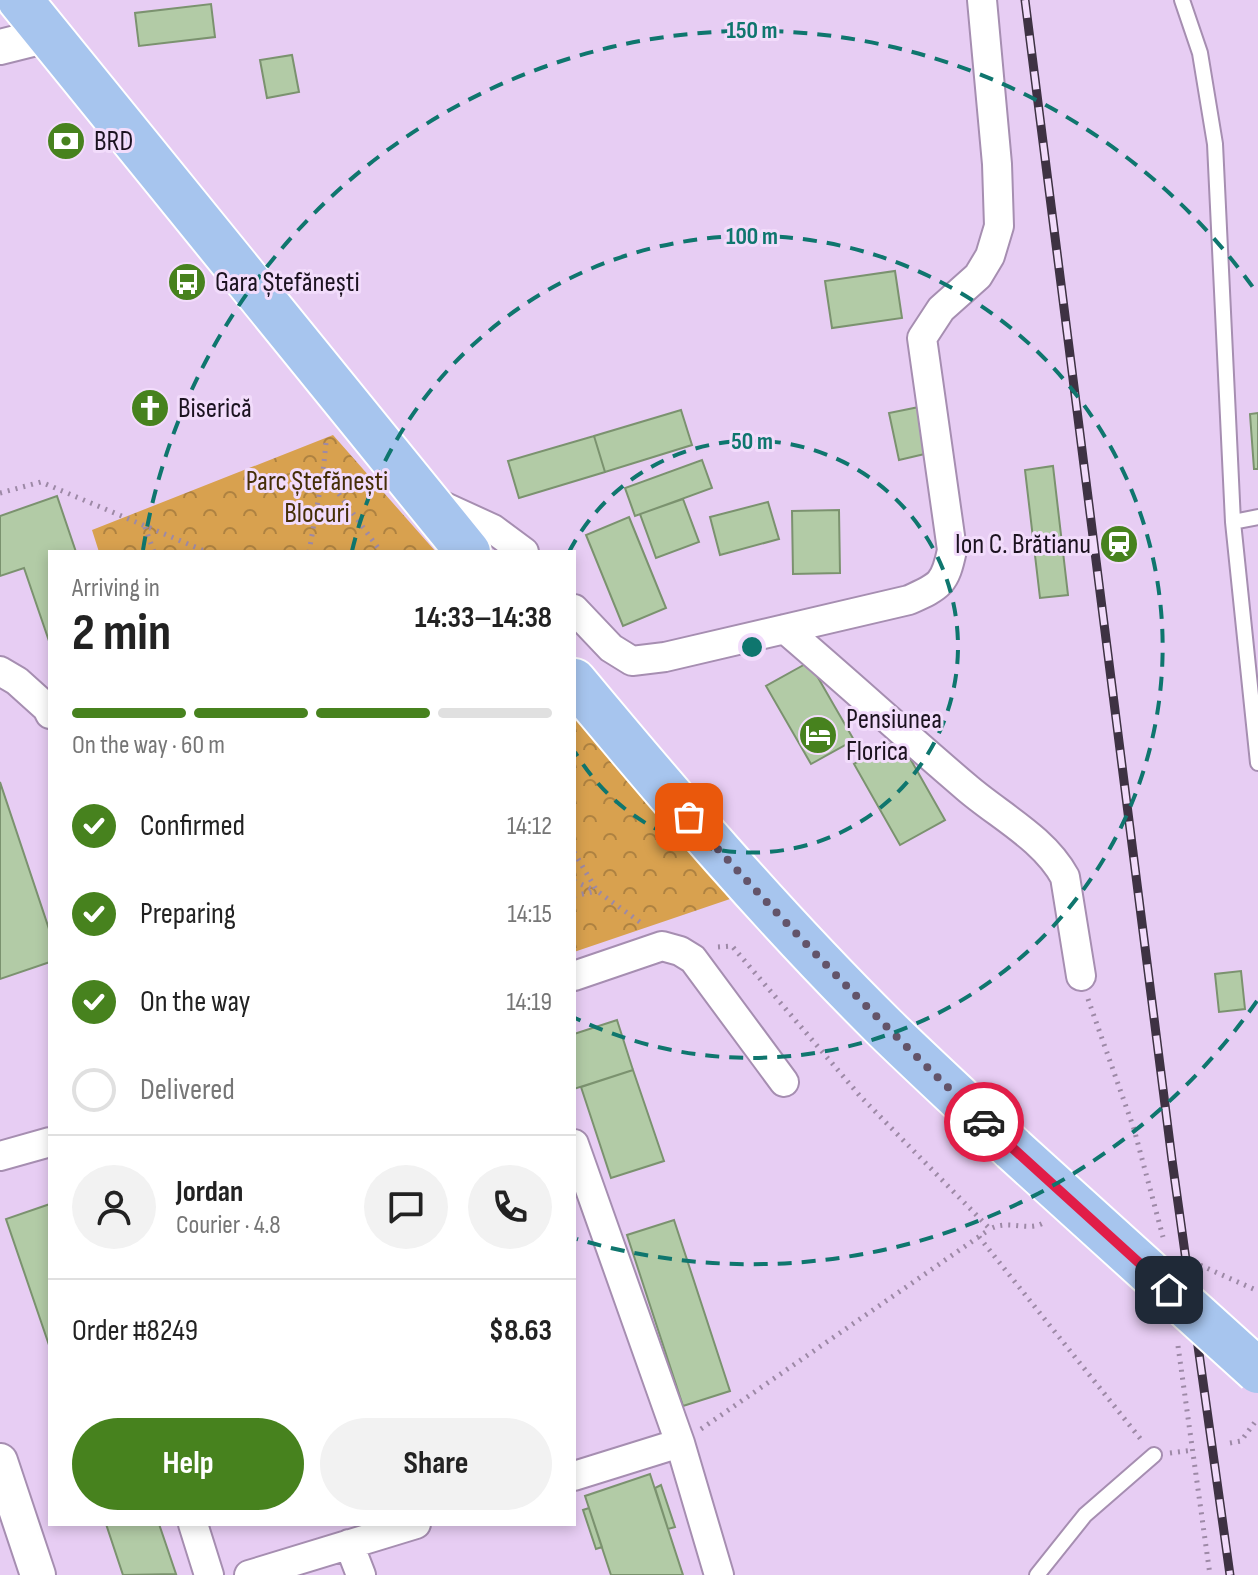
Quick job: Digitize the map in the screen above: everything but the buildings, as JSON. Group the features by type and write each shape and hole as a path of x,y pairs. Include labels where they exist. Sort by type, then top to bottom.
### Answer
{"main road":[{"path":"20,0 466,550"},
{"path":"576,683 671,797 883,1026 1013,1149 1258,1371"}],"street":[{"path":"576,611 611,648 632,661 665,657 909,600 933,589 947,575 952,550 922,338 941,309 978,276 990,256 999,226 997,164 982,0"},
{"path":"0,47 48,35"},
{"path":"423,497 493,529 521,550"},
{"path":"785,629 968,789 1041,846 1060,867 1065,877 1081,976"},
{"path":"0,671 17,681 48,710"},
{"path":"576,975 662,946 680,951 693,959 784,1082"},
{"path":"0,1156 48,1143"},
{"path":"576,1150 680,1443 719,1575"},
{"path":"576,1475 680,1443"},
{"path":"0,1461 38,1575"},
{"path":"194,1526 209,1575"},
{"path":"249,1575 409,1526"},
{"path":"349,1544 361,1575"}],"lane":[{"path":"1182,0 1200,53 1215,144 1233,522 1258,763"},
{"path":"1233,522 1258,517"},
{"path":"1037,1575 1085,1515 1154,1455"}],"path":[{"path":"309,550 326,443"},
{"path":"323,472 380,550"},
{"path":"0,493 41,482 202,550"},
{"path":"144,526 153,550"},
{"path":"576,855 597,891"},
{"path":"576,882 597,891 680,951 732,946 860,1096 990,1229"},
{"path":"576,896 597,891"},
{"path":"680,1443 990,1229 999,1224 1023,1225"},
{"path":"979,1237 1154,1455"},
{"path":"1230,1443 1241,1441 1258,1418"}],"green space":[{"name":"Parc Ștefănești Blocuri","path":"333,435 434,550 98,550 92,530"},
{"path":"576,714 733,898 576,951"}],"railway":[{"path":"1025,0 1172,1160 1230,1575"}],"way so far":[{"path":"689,817 883,1026 984,1122"}],"place":[{"name":"BRD","path":"66,141"},
{"name":"Gara Ștefănești","path":"187,282"},
{"name":"Biserică","path":"150,408"},
{"name":"Ion C. Brătianu","path":"1119,544"},
{"name":"Pensiunea Florica","path":"818,735"}],"route":[{"path":"984,1122 1169,1290"}]}
